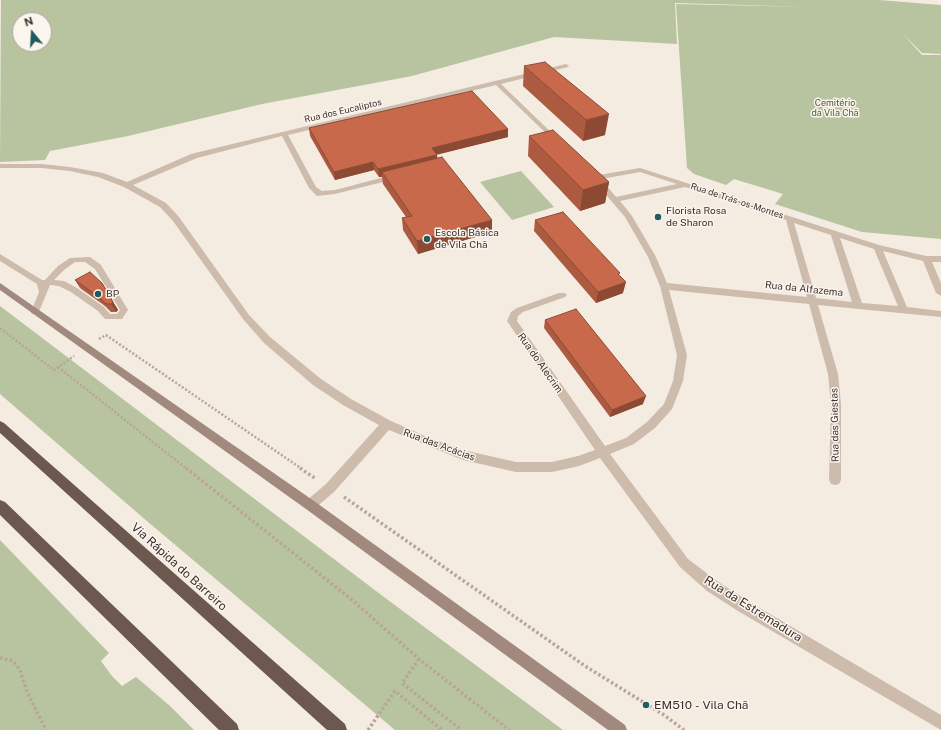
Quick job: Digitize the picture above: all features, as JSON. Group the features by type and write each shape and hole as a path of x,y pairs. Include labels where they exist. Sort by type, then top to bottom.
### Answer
{"highway":[{"name":"Via Rápida do Barreiro","path":"0,426 339,730"},
{"path":"0,506 231,730"}],"main road":[{"path":"0,286 310,505 620,730"}],"street":[{"name":"Rua dos Eucaliptos","path":"127,185 199,154 566,66"},
{"path":"496,83 562,146"},
{"path":"284,133 313,188 320,194 335,192 404,174"},
{"name":"Rua das Acácias","path":"0,166 42,166 70,169 100,176 127,185 148,196 169,211 246,317 272,345 317,382 347,402 387,424 463,455 516,467 552,467 579,461 603,453 630,441 651,425 668,406 678,381 682,355 664,286 652,257 628,216 593,176"},
{"name":"Rua de Trás-os-Montes","path":"593,176 640,170 877,247 926,259 941,259"},
{"name":"Rua de Trás-os-Montes","path":"615,200 685,184"},
{"name":"Rua de Trás-os-Montes","path":"789,218 812,300"},
{"path":"834,232 858,305"},
{"path":"877,247 904,310"},
{"path":"926,259 941,293"},
{"name":"Rua da Alfazema","path":"664,286 941,314"},
{"name":"Rua do Alecrim","path":"562,295 520,310 514,314 512,321 603,453"},
{"name":"Rua das Giestas","path":"812,300 833,374 836,404 835,480"},
{"path":"310,505 330,488 387,424"},
{"name":"Rua da Estremadura","path":"603,453 684,563 712,586 941,723"}],"lane":[{"path":"0,257 44,283 61,283 74,290 101,309 108,317 118,317 124,310 98,267 87,259 73,260 44,283 43,292 35,312"}],"path":[{"path":"0,328 54,370 75,355"},
{"path":"96,341 106,335 321,483"},
{"path":"58,366 351,599 419,659 510,730"},
{"path":"341,495 585,666 664,715 684,730"},
{"path":"0,658 13,661 20,670 27,692 46,730"},
{"path":"419,659 402,683 462,730"},
{"path":"368,730 395,691 442,730"}],"green space":[{"name":"Cemitério da Vila Chã","path":"1,0 879,0 941,5 941,54 922,53 901,32 922,55 941,55 941,239 862,232 775,204 783,194 734,179 726,185 694,174 687,168 676,4 810,7 675,3 677,44 554,37 412,76 262,104 128,136 50,151 45,160 0,162"},
{"path":"521,171 554,207 512,220 480,182"},
{"path":"0,306 384,597 563,730 395,730 148,522 0,394"},
{"path":"0,540 109,653 101,661 112,676 122,686 136,677 170,706 194,730 0,730"}],"building":[{"path":"545,62 609,114 586,120 524,66"},
{"path":"472,91 508,129 432,148 437,155 378,169 373,162 334,172 309,128"},
{"path":"553,130 609,182 583,190 529,136"},
{"path":"442,157 492,220 417,241 402,218 412,216 382,172"},
{"path":"563,212 620,273 618,274 626,282 598,292 535,220"},
{"path":"90,272 102,283 113,302 111,304 106,304 75,280"},
{"path":"576,309 646,396 612,410 545,320"}],"place":[{"name":"Florista Rosa de Sharon","path":"658,217"},
{"name":"Escola Básica de Vila Chã","path":"427,239"},
{"name":"BP","path":"98,294"},
{"name":"EM510 - Vila Chã","path":"646,705"}]}
